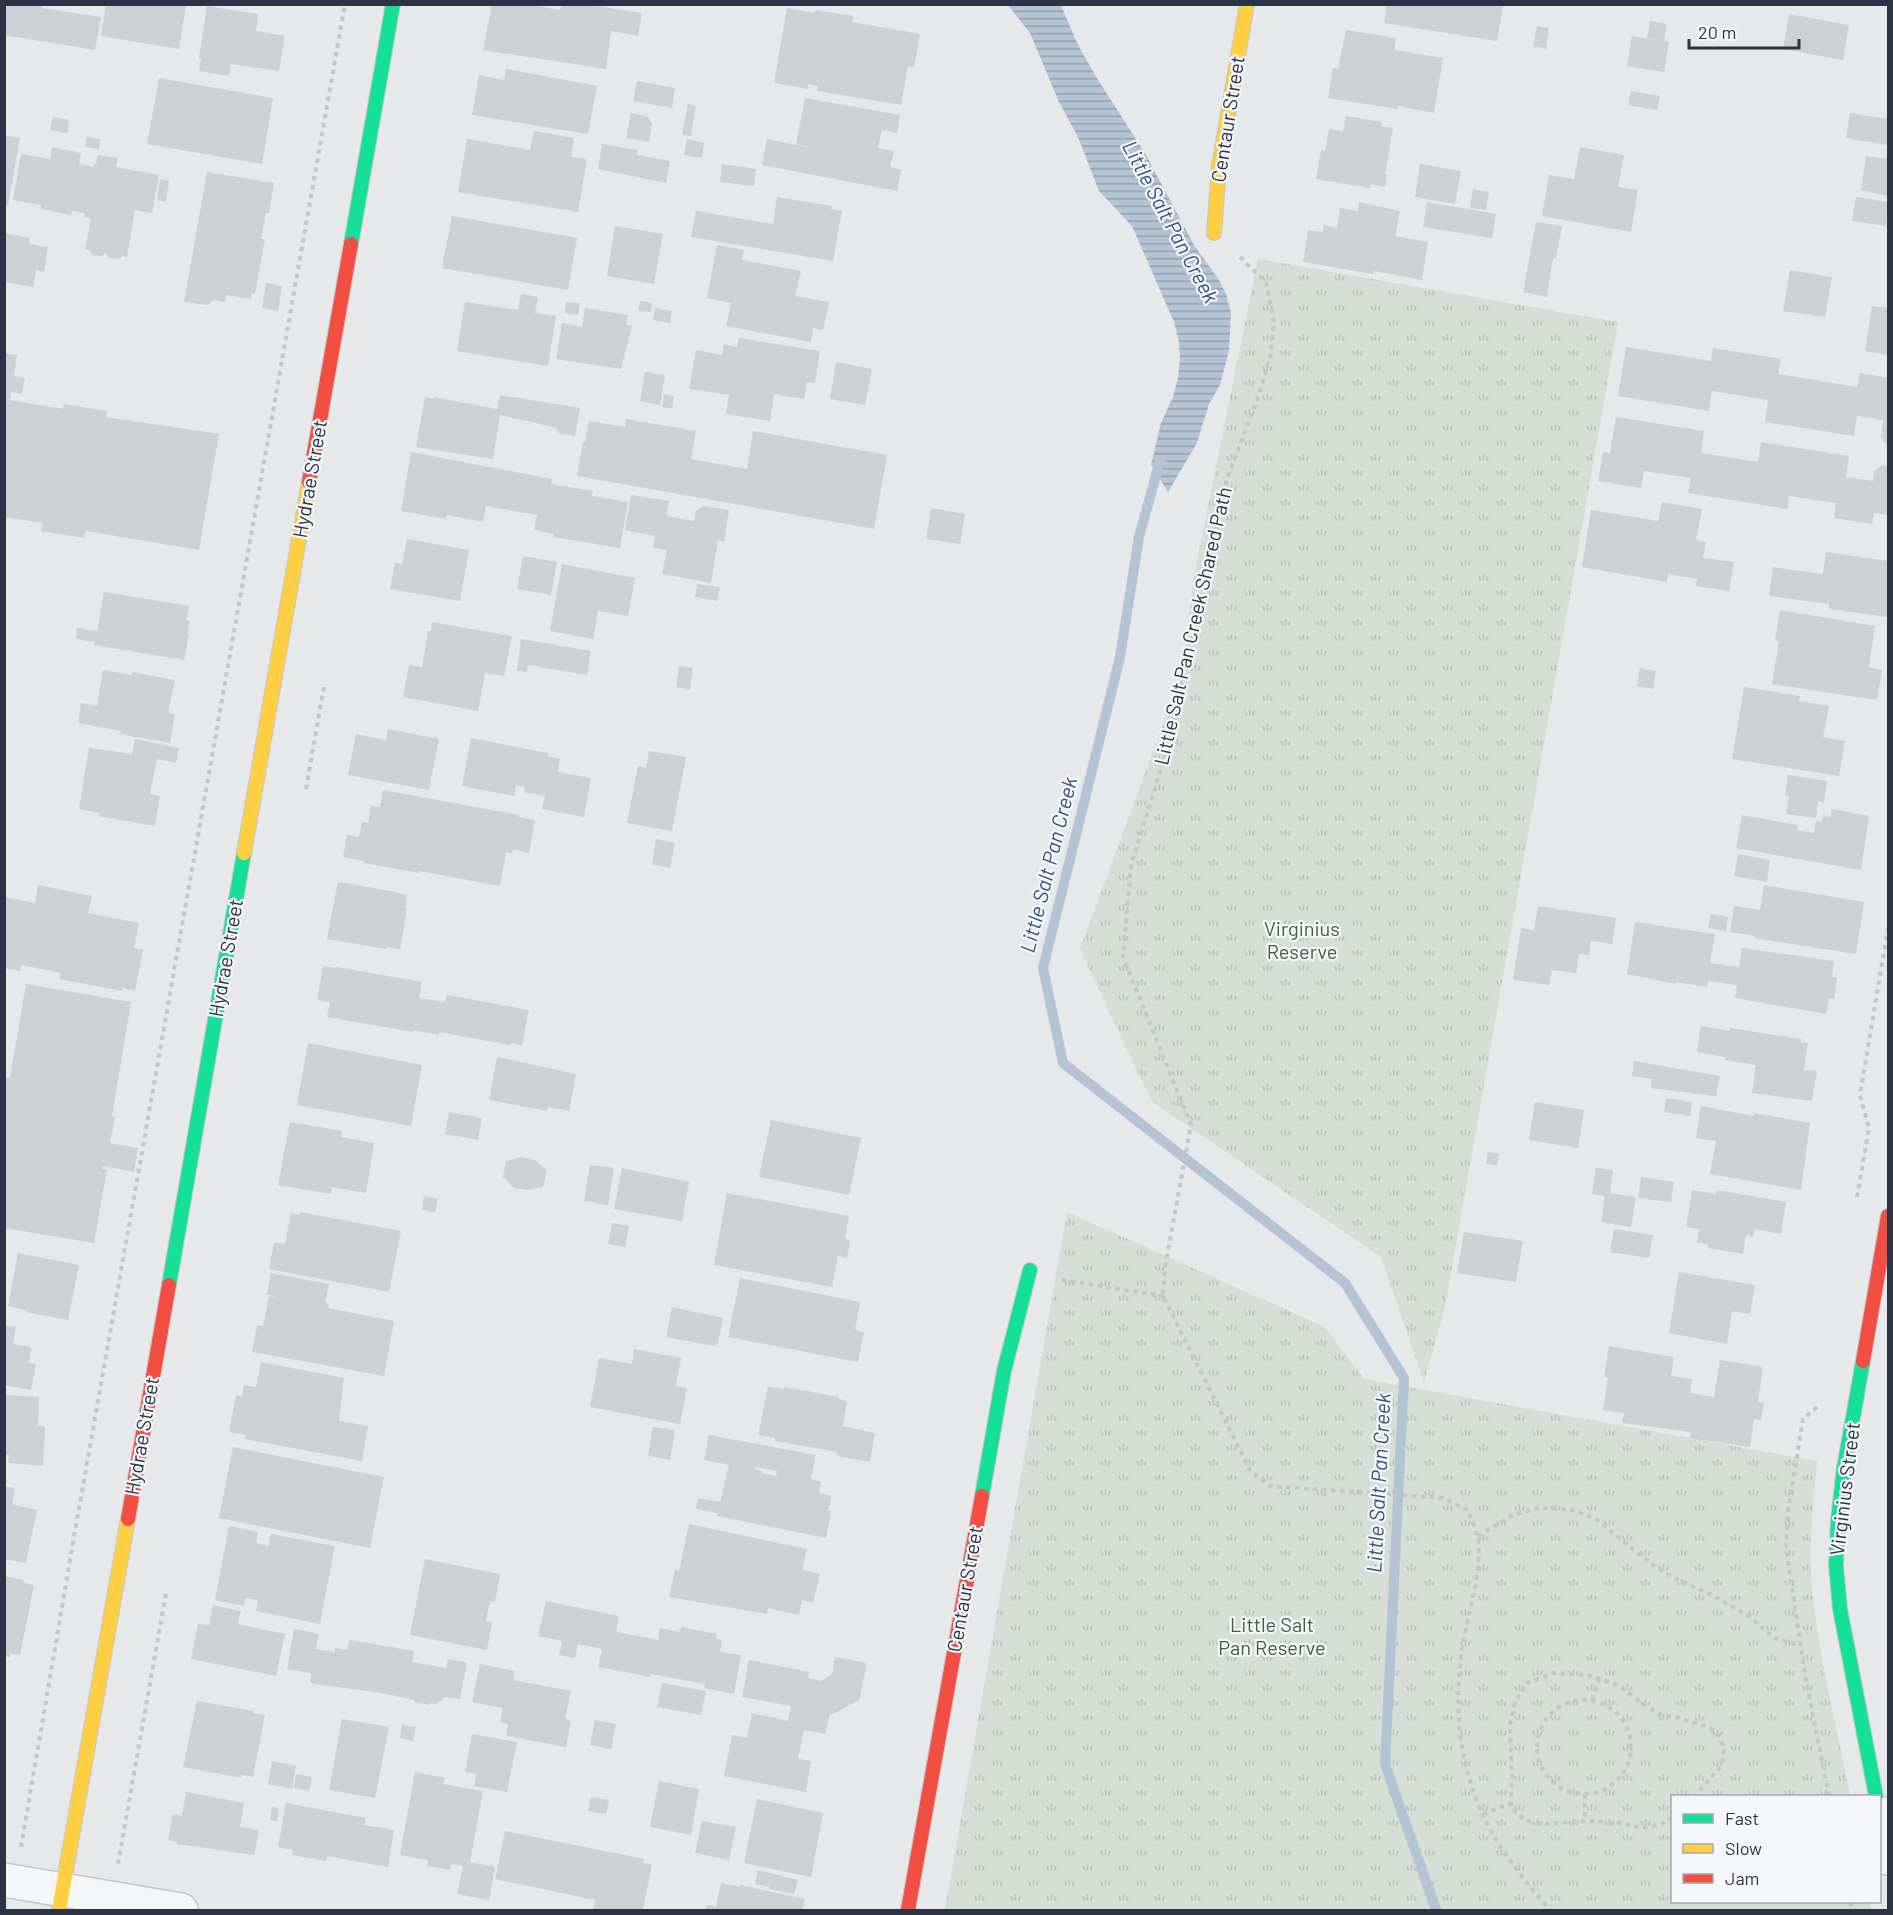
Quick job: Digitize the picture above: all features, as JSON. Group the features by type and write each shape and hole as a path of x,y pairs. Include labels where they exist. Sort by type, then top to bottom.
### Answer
{"street":[{"name":"Hydrae Street","path":"61,1900 393,4"},
{"name":"Centaur Street","path":"1214,233 1219,166 1247,4"},
{"name":"Virginius Street","path":"1876,1795 1840,1609 1836,1565 1844,1468 1888,1216"},
{"name":"Centaur Street","path":"908,1911 1004,1371 1030,1270"},
{"path":"1881,1819 1888,1858"},
{"path":"10,1881 61,1900 110,1898 181,1911"}],"path":[{"path":"10,1881 75,1531 345,4"},
{"name":"Little Salt Pan Creek Shared Path","path":"1163,1296 1165,1267 1191,1125 1123,957 1131,865 1172,734 1224,487 1259,395 1274,335 1274,320 1266,283 1214,233"},
{"path":"306,789 324,686"},
{"path":"1030,1270 1070,1283 1163,1296 1251,1472 1270,1486 1443,1498 1468,1510 1478,1536 1479,1554 1463,1644 1457,1700 1464,1756 1483,1814 1507,1855 1550,1911"},
{"path":"1478,1536 1513,1515 1539,1508 1573,1510 1596,1519 1650,1563 1666,1573 1712,1595 1750,1617 1774,1638 1801,1645"},
{"path":"110,1898 118,1866 166,1593"},
{"path":"1671,1818 1662,1824 1643,1828 1621,1823 1585,1821 1549,1824 1532,1822 1516,1814 1511,1803 1510,1725 1515,1702 1527,1683 1554,1673 1588,1676 1617,1685 1658,1714 1680,1718 1710,1728 1720,1737 1725,1750 1722,1765 1697,1795"},
{"path":"1592,1700 1599,1679"},
{"path":"1574,1700 1592,1700 1610,1707 1621,1716 1631,1738 1632,1749 1629,1764 1624,1773 1612,1785 1601,1791 1585,1794 1557,1786 1542,1769 1537,1744 1542,1725 1558,1708 1574,1700"},
{"path":"1585,1794 1585,1821"},
{"path":"1483,1814 1511,1803"}],"green space":[{"name":"Virginius Reserve","path":"1258,259 1618,322 1445,1307 1424,1382 1381,1257 1151,1101 1080,949 1181,676 1194,576"},
{"name":"Little Salt Pan Reserve","path":"1067,1212 1325,1327 1364,1379 1817,1461 1812,1518 1811,1576 1822,1658 1850,1795 1671,1795 1671,1903 1870,1903 1872,1910 945,1910"}],"water":[{"path":"1008,5 1061,5 1077,43 1095,75 1146,155 1194,245 1226,294 1231,313 1229,351 1220,385 1209,404 1197,443 1168,492 1151,465 1161,423 1173,397 1178,378 1179,342 1174,322 1132,226 1099,191 1078,137 1059,102 1030,33"}],"building":[{"path":"4,4 43,4 42,8 101,17 95,50 4,35"},
{"path":"106,4 186,6 179,49 101,36"},
{"path":"492,4 526,4 560,10 562,4 583,4 642,13 638,36 611,31 606,69 483,50"},
{"path":"1387,4 1503,5 1497,41 1384,23"},
{"path":"207,6 258,14 256,31 285,36 279,71 231,64 229,76 199,71"},
{"path":"787,8 853,16 852,22 920,34 914,67 908,66 901,105 817,91 818,86 808,84 808,89 774,83"},
{"path":"1789,14 1849,25 1843,60 1783,49"},
{"path":"1650,21 1667,24 1664,41 1647,38"},
{"path":"1537,26 1549,28 1546,49 1533,46"},
{"path":"1346,30 1396,38 1394,50 1443,58 1434,113 1398,106 1397,109 1328,98 1333,68 1338,69"},
{"path":"1632,36 1669,42 1664,72 1627,66"},
{"path":"506,69 597,86 588,134 472,115 479,75 504,80"},
{"path":"159,78 273,98 262,164 147,144"},
{"path":"637,81 675,88 672,108 633,101"},
{"path":"1631,91 1660,96 1657,110 1628,105"},
{"path":"805,98 900,115 897,133 882,130 878,148 894,151 890,167 901,170 897,191 762,165 767,139 827,151 796,144"},
{"path":"688,104 696,106 691,136 682,134"},
{"path":"631,113 647,116 652,124 649,142 626,138"},
{"path":"1850,113 1886,119 1888,117 1888,145 1846,138"},
{"path":"1346,116 1382,122 1381,126 1393,128 1385,187 1371,184 1370,188 1316,179 1321,150 1325,151 1329,129 1343,131"},
{"path":"53,117 69,120 67,133 50,130"},
{"path":"534,131 574,138 571,157 587,159 578,212 458,192 467,139 530,150"},
{"path":"4,135 20,138 8,205 4,204"},
{"path":"87,137 100,139 99,149 85,147"},
{"path":"687,139 704,143 702,158 684,155"},
{"path":"602,144 638,150 637,155 670,161 666,183 598,169"},
{"path":"52,147 81,153 79,164 93,167 98,155 118,158 116,167 159,175 152,213 135,210 127,257 109,258 106,253 102,256 92,255 89,250 85,250 91,219 84,217 85,213 72,211 71,215 41,209 41,205 13,200 21,154 50,159"},
{"path":"1580,147 1624,155 1618,187 1638,190 1631,232 1542,216 1549,175 1574,179"},
{"path":"1887,155 1888,196 1861,190 1866,156 1887,159"},
{"path":"722,164 756,169 754,186 720,182"},
{"path":"1420,164 1461,171 1455,204 1415,197"},
{"path":"207,172 274,183 269,213 266,213 261,239 265,239 255,294 252,293 251,299 226,295 225,302 214,300 207,305 184,302"},
{"path":"160,179 169,181 166,202 157,200"},
{"path":"1473,189 1489,192 1486,210 1470,208"},
{"path":"777,197 832,206 831,209 842,211 833,261 691,237 696,211 773,224"},
{"path":"1856,197 1888,202 1886,226 1852,221"},
{"path":"1359,202 1400,211 1395,236 1428,242 1422,280 1303,262 1308,230 1323,232 1324,225 1337,228 1340,208 1358,211"},
{"path":"1427,202 1496,214 1492,238 1423,227"},
{"path":"452,216 577,238 568,290 442,268"},
{"path":"1536,222 1562,226 1556,258 1553,258 1547,297 1523,292"},
{"path":"615,226 663,234 654,284 607,276"},
{"path":"4,233 30,238 29,244 48,247 44,272 36,270 33,287 4,282"},
{"path":"717,245 744,250 742,260 801,271 795,296 829,302 823,330 813,328 811,342 726,326 731,303 707,298"},
{"path":"1790,270 1832,277 1825,317 1783,311"},
{"path":"266,283 282,286 278,311 262,308"},
{"path":"521,294 538,297 535,313 556,316 548,366 457,351 465,302 518,310"},
{"path":"640,301 652,303 651,312 638,311"},
{"path":"566,302 580,303 578,315 565,313"},
{"path":"1872,306 1888,308 1888,355 1865,351"},
{"path":"585,308 628,315 626,325 632,326 621,369 556,359 562,323 582,327"},
{"path":"655,308 672,311 670,323 653,320"},
{"path":"739,338 820,351 815,383 807,382 804,399 774,394 770,421 726,414 729,395 689,389 696,350 722,355 724,344 737,347"},
{"path":"1626,347 1711,361 1713,348 1781,359 1778,374 1857,387 1860,373 1888,378 1888,447 1881,436 1883,420 1857,416 1854,436 1765,422 1768,400 1712,391 1709,411 1618,396"},
{"path":"4,353 17,355 14,376 25,378 22,394 11,392 10,400 63,409 64,404 107,411 106,417 219,434 199,550 86,531 84,538 41,531 43,523 4,517"},
{"path":"836,362 872,369 865,405 830,399"},
{"path":"645,372 665,375 660,405 640,401"},
{"path":"664,394 674,396 672,408 662,407"},
{"path":"500,395 580,408 575,436 557,433 558,428 500,415 493,459 416,447 425,397 497,409"},
{"path":"1616,417 1704,431 1701,453 1758,462 1761,442 1849,456 1846,477 1873,481 1874,471 1883,465 1888,466 1888,515 1874,513 1872,524 1834,518 1836,503 1789,496 1787,509 1688,493 1691,478 1644,471 1641,488 1598,481 1603,452 1610,453"},
{"path":"626,419 696,431 691,459 747,469 753,431 887,455 874,529 577,476 589,421 625,427"},
{"path":"411,452 552,479 551,484 593,491 592,496 628,502 620,548 553,537 554,534 534,530 537,515 486,506 483,522 447,515 446,519 401,511"},
{"path":"631,495 669,501 666,516 694,521 696,511 704,506 729,510 724,542 718,540 711,583 662,574 667,550 653,548 655,536 625,530"},
{"path":"1662,502 1702,509 1696,540 1706,542 1703,558 1734,562 1729,591 1696,586 1697,579 1668,574 1667,582 1582,567 1591,510 1658,521"},
{"path":"931,508 965,514 960,544 926,539"},
{"path":"407,539 469,550 460,601 390,589 395,563 402,564"},
{"path":"1826,552 1888,561 1888,617 1829,609 1829,604 1769,596 1773,567 1823,574"},
{"path":"523,556 557,562 551,595 517,589"},
{"path":"562,564 635,578 628,616 598,611 593,639 550,631"},
{"path":"697,584 720,587 717,601 695,597"},
{"path":"104,592 189,606 186,620 190,621 187,634 189,635 184,660 94,645 95,642 76,639 77,628 97,631"},
{"path":"1780,610 1875,626 1869,667 1882,670 1877,700 1772,684 1779,642 1775,640"},
{"path":"432,622 512,636 504,676 485,673 478,711 403,697 409,665 422,667 428,631 431,631"},
{"path":"521,639 591,651 587,675 528,665 527,672 517,671"},
{"path":"679,666 693,668 690,690 676,687"},
{"path":"1640,668 1656,671 1653,689 1637,686"},
{"path":"103,670 132,675 132,672 175,680 168,713 175,714 170,743 120,734 121,731 78,723 81,703 97,706"},
{"path":"1744,687 1800,696 1799,701 1829,706 1823,737 1845,741 1839,776 1732,759"},
{"path":"388,729 439,739 429,790 348,775 356,734 386,740"},
{"path":"471,738 548,753 547,756 560,759 558,772 591,778 584,817 542,809 545,796 524,792 525,787 516,785 514,796 462,786"},
{"path":"135,739 179,748 176,763 157,759 150,794 160,796 155,826 98,816 99,813 79,809 89,748 132,754"},
{"path":"649,751 686,757 672,831 627,823 638,766 646,768"},
{"path":"1788,775 1827,781 1824,803 1818,801 1816,818 1786,814 1789,797 1785,796"},
{"path":"383,790 519,815 519,817 535,820 529,853 513,849 512,853 506,853 500,886 364,863 364,861 343,857 347,835 359,837 362,822 368,823 371,806 380,807"},
{"path":"1832,809 1869,816 1861,870 1736,848 1742,815 1798,825 1797,830 1814,833 1816,821 1822,822 1823,815 1830,817"},
{"path":"656,839 675,843 670,868 652,864"},
{"path":"1738,854 1770,860 1767,882 1734,876"},
{"path":"338,882 407,895 400,949 327,939"},
{"path":"38,885 92,896 88,913 139,923 134,948 143,949 135,991 122,988 122,991 59,979 61,973 21,965 20,971 4,968 4,897 35,903"},
{"path":"1764,885 1864,902 1856,954 1730,932 1734,906 1760,910"},
{"path":"1538,906 1616,918 1612,944 1591,941 1589,955 1579,954 1576,973 1552,970 1549,985 1513,980 1521,928 1534,930"},
{"path":"1711,914 1728,917 1726,931 1708,928"},
{"path":"1635,922 1715,934 1710,963 1739,967 1742,948 1834,961 1832,977 1837,978 1834,999 1829,998 1826,1014 1735,998 1737,985 1708,981 1707,987 1676,982 1676,984 1627,974"},
{"path":"323,966 422,982 419,998 445,1002 447,995 529,1010 522,1045 511,1043 510,1045 439,1032 439,1035 413,1030 413,1032 327,1017 330,1002 317,1000"},
{"path":"26,984 131,1002 112,1116 115,1117 110,1143 138,1148 134,1172 103,1166 102,1169 107,1170 94,1243 4,1228 4,1077 10,1078"},
{"path":"1701,1026 1801,1039 1801,1042 1808,1043 1804,1070 1817,1071 1812,1101 1752,1093 1756,1065 1697,1052"},
{"path":"308,1043 422,1065 411,1126 297,1105"},
{"path":"497,1057 576,1074 569,1111 548,1107 547,1111 489,1100"},
{"path":"1634,1061 1720,1076 1716,1096 1651,1088 1652,1079 1632,1076"},
{"path":"1666,1098 1692,1102 1690,1116 1664,1112"},
{"path":"1535,1102 1584,1110 1578,1148 1529,1140"},
{"path":"1701,1106 1810,1123 1801,1190 1710,1174 1716,1141 1696,1138"},
{"path":"449,1112 482,1118 478,1140 445,1134"},
{"path":"771,1120 861,1138 849,1195 759,1177"},
{"path":"290,1122 342,1131 341,1137 374,1143 366,1193 332,1187 331,1194 278,1185"},
{"path":"1488,1152 1499,1154 1497,1165 1486,1164"},
{"path":"522,1157 535,1160 547,1171 543,1187 528,1190 514,1188 503,1177 506,1161"},
{"path":"590,1165 614,1168 608,1205 584,1201"},
{"path":"622,1168 689,1182 682,1221 614,1209"},
{"path":"1596,1168 1613,1170 1610,1193 1636,1197 1631,1227 1601,1222 1605,1196 1592,1194"},
{"path":"1641,1177 1674,1182 1671,1202 1638,1198"},
{"path":"1692,1190 1716,1194 1717,1190 1786,1202 1781,1234 1755,1229 1753,1237 1746,1235 1743,1254 1708,1248 1708,1244 1697,1243 1699,1229 1686,1227"},
{"path":"727,1193 849,1216 845,1239 850,1240 847,1258 838,1256 832,1287 714,1265"},
{"path":"424,1196 438,1199 435,1212 422,1210"},
{"path":"300,1212 401,1231 389,1292 269,1269 274,1243 285,1244 291,1213 299,1215"},
{"path":"612,1223 629,1226 625,1247 608,1244"},
{"path":"1614,1229 1653,1235 1649,1258 1610,1252"},
{"path":"1464,1232 1523,1241 1516,1282 1457,1273"},
{"path":"18,1253 79,1265 68,1320 8,1306"},
{"path":"1679,1272 1755,1285 1750,1314 1732,1311 1727,1344 1669,1333"},
{"path":"271,1273 329,1284 325,1303 329,1304 328,1308 394,1321 384,1376 252,1352 257,1326 263,1326 269,1296 277,1298 267,1294"},
{"path":"740,1278 860,1302 855,1330 864,1332 858,1362 728,1337"},
{"path":"672,1307 723,1318 718,1343 714,1346 666,1337"},
{"path":"4,1325 16,1327 13,1344 31,1347 29,1363 36,1364 31,1390 4,1385"},
{"path":"1609,1346 1674,1357 1671,1376 1692,1379 1690,1393 1714,1397 1720,1360 1763,1367 1758,1402 1764,1403 1761,1420 1754,1419 1750,1447 1690,1438 1691,1432 1622,1423 1624,1413 1603,1410 1608,1378 1604,1377"},
{"path":"634,1349 681,1358 676,1386 687,1388 680,1424 590,1407 599,1358 632,1364"},
{"path":"261,1362 344,1378 339,1421 368,1426 362,1461 245,1439 246,1435 229,1432 236,1395 242,1396 244,1385 256,1387"},
{"path":"768,1387 784,1389 785,1387 839,1397 847,1401 843,1426 875,1433 870,1462 837,1456 838,1452 775,1441 775,1438 758,1435"},
{"path":"4,1395 39,1397 38,1426 45,1426 43,1466 8,1463 9,1455 4,1455"},
{"path":"653,1427 675,1430 670,1460 648,1456"},
{"path":"709,1435 816,1455 811,1479 821,1482 819,1493 832,1496 828,1511 831,1511 826,1538 717,1516 718,1513 696,1509 698,1498 720,1502 729,1465 704,1460","holes":["755,1467 777,1471 776,1476 762,1473"]},
{"path":"233,1447 384,1477 370,1548 219,1518"},
{"path":"4,1486 15,1488 12,1504 37,1510 26,1563 4,1559"},
{"path":"689,1524 807,1549 802,1570 820,1574 813,1603 802,1600 799,1615 768,1608 767,1614 669,1597 675,1570 679,1571"},
{"path":"229,1526 258,1532 256,1543 268,1546 271,1534 335,1546 320,1624 256,1611 258,1600 245,1598 244,1606 215,1600"},
{"path":"425,1559 500,1574 495,1602 490,1601 486,1621 492,1622 487,1650 410,1635"},
{"path":"4,1576 24,1580 23,1583 34,1585 20,1655 10,1653 10,1657 4,1656"},
{"path":"546,1601 619,1616 616,1632 658,1640 660,1628 680,1632 681,1627 717,1634 716,1639 722,1640 720,1652 741,1655 734,1694 704,1688 705,1684 598,1667 602,1649 578,1644 575,1658 559,1655 562,1641 538,1636"},
{"path":"213,1605 241,1611 238,1624 285,1634 276,1676 191,1659 198,1624 209,1625"},
{"path":"294,1629 319,1634 316,1649 335,1652 335,1648 347,1650 350,1640 414,1651 412,1662 446,1668 448,1659 467,1663 460,1699 444,1697 443,1700 430,1705 376,1692 314,1684 310,1682 311,1673 287,1669"},
{"path":"835,1657 867,1663 859,1700 830,1714 825,1734 804,1730 798,1759 811,1761 806,1792 724,1776 732,1735 747,1738 752,1713 788,1721 791,1706 742,1697 749,1660 809,1672 808,1678 822,1681 832,1674"},
{"path":"480,1664 515,1671 513,1680 571,1691 565,1719 571,1721 566,1747 506,1736 508,1724 500,1722 503,1708 472,1702"},
{"path":"662,1683 706,1691 701,1715 657,1707"},
{"path":"197,1701 265,1715 253,1777 241,1775 241,1778 183,1767"},
{"path":"342,1719 389,1727 375,1798 329,1790"},
{"path":"595,1720 616,1724 611,1749 590,1745"},
{"path":"402,1725 416,1727 413,1741 400,1738"},
{"path":"472,1734 517,1742 507,1792 474,1786 476,1774 465,1772"},
{"path":"272,1761 296,1766 292,1789 268,1784"},
{"path":"415,1772 445,1778 443,1784 483,1791 470,1862 495,1867 489,1900 457,1894 463,1866 451,1864 450,1870 427,1866 428,1860 400,1855"},
{"path":"296,1774 312,1777 309,1791 294,1788"},
{"path":"659,1781 699,1789 691,1835 650,1827"},
{"path":"186,1792 244,1803 240,1827 259,1830 254,1855 177,1844 177,1842 168,1840 173,1814 182,1816"},
{"path":"591,1797 609,1800 606,1814 588,1811"},
{"path":"757,1799 823,1813 811,1877 744,1863"},
{"path":"286,1803 366,1818 364,1825 394,1830 388,1867 327,1856 326,1861 292,1855 293,1850 278,1847"},
{"path":"272,1807 279,1808 277,1821 270,1820"},
{"path":"702,1821 736,1827 729,1860 695,1853"},
{"path":"505,1831 644,1859 643,1863 652,1864 643,1910 593,1910 595,1900 495,1879"},
{"path":"758,1870 798,1880 794,1894 769,1889 772,1876 769,1887 755,1884"},
{"path":"721,1883 805,1899 802,1910 705,1910 707,1905 716,1907"}],"waterway":[{"name":"Little Salt Pan Creek","path":"1160,461 1139,537 1120,657 1043,968 1063,1063 1345,1283 1404,1378 1385,1764 1436,1910"}],"traffic: fast":[{"path":"351,244 393,4"},
{"path":"169,1285 244,853"},
{"path":"982,1496 1004,1371 1030,1270"},
{"path":"1863,1361 1844,1468 1836,1565 1840,1609 1876,1795"}],"traffic: slow":[{"path":"1214,233 1219,166 1247,4"},
{"path":"244,853 309,482"},
{"path":"59,1910 128,1519"}],"traffic: jam":[{"path":"309,482 351,244"},
{"path":"1863,1361 1888,1216"},
{"path":"128,1519 169,1285"},
{"path":"908,1910 982,1496"}]}
